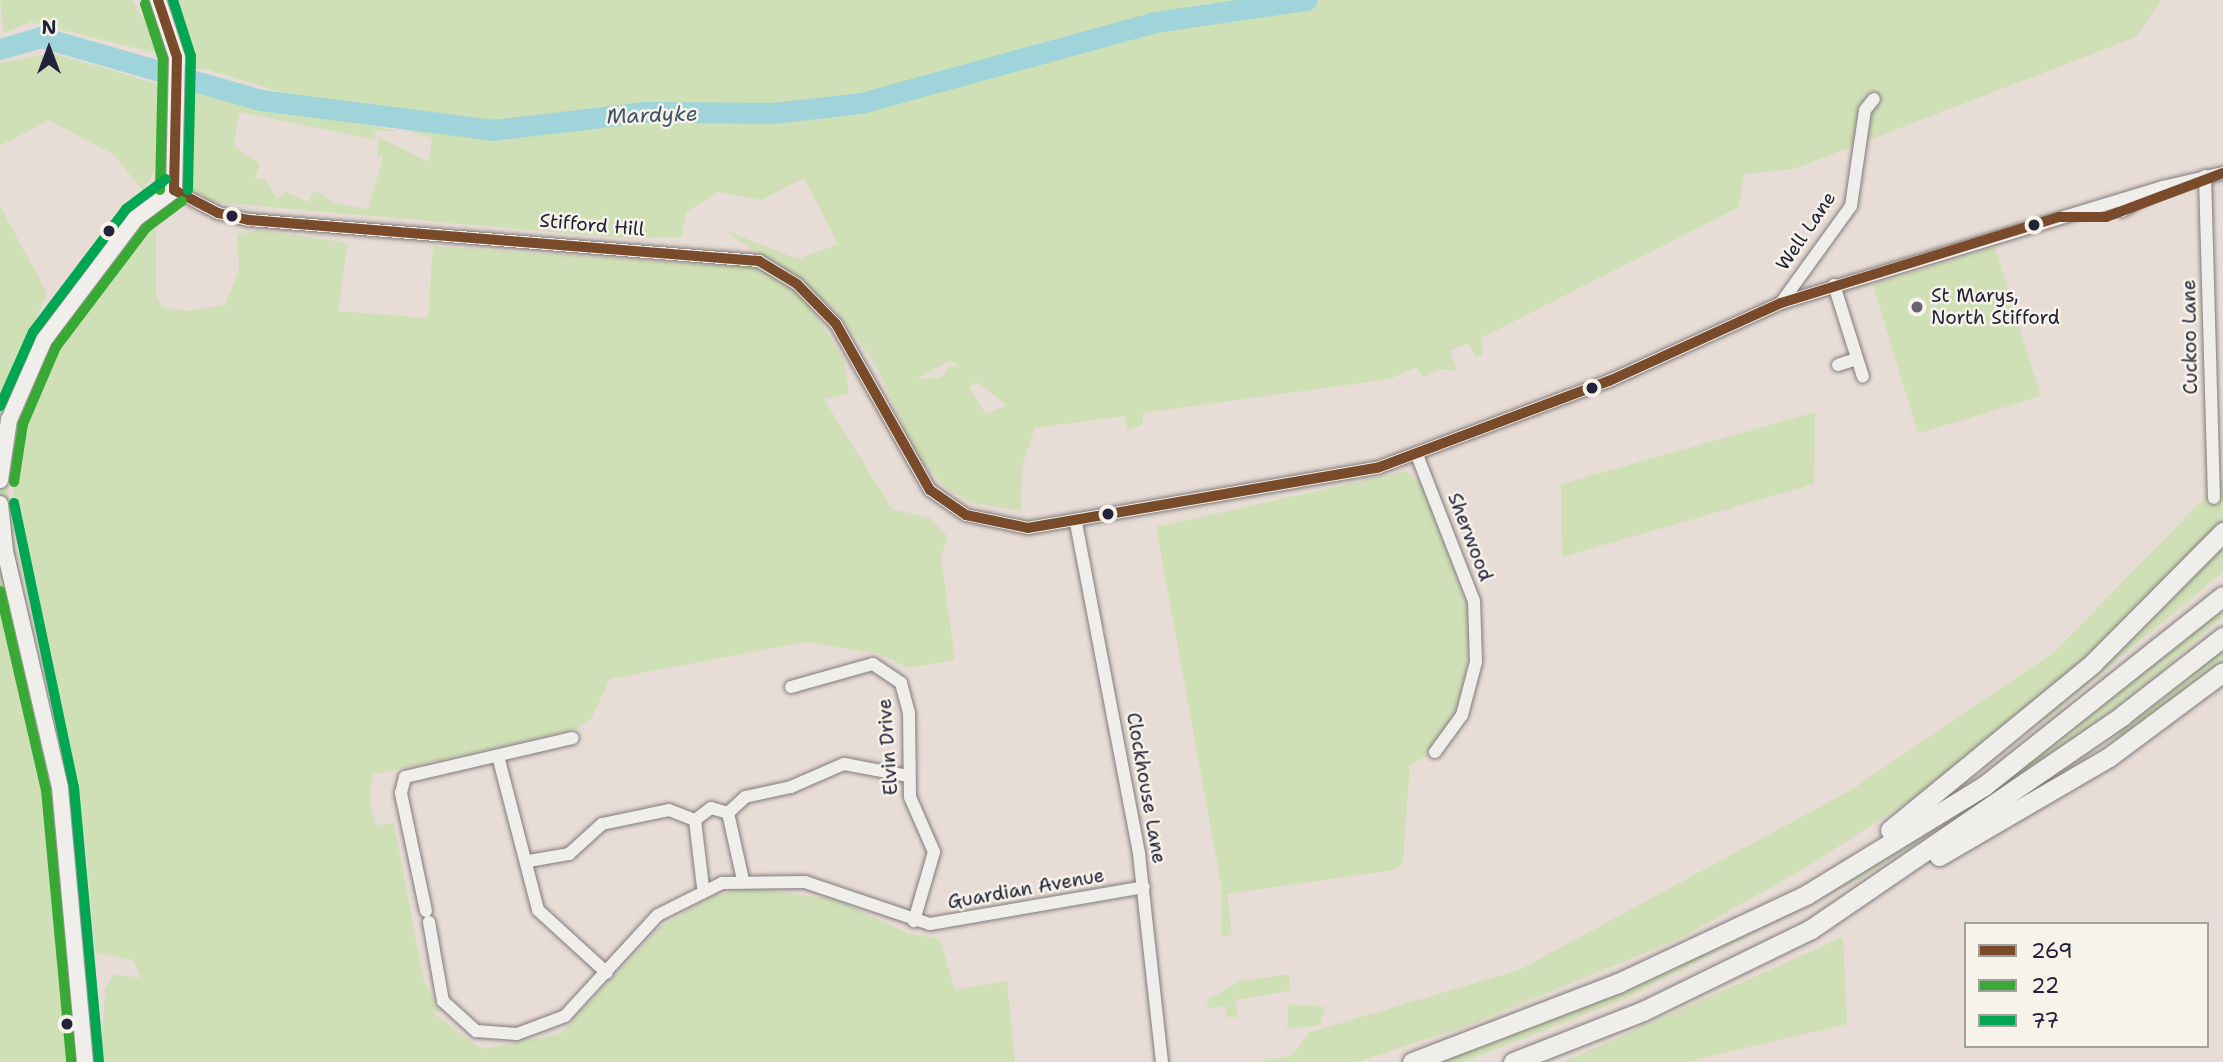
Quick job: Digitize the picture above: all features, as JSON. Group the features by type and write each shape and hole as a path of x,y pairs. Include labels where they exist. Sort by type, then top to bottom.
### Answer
{"highway":[{"path":"1806,895 2093,663 2223,533"},
{"path":"1412,1062 1618,983 1806,895 1984,786 2223,596"},
{"path":"1513,1062 1643,1011 1811,929 2123,715 2223,637"},
{"path":"1864,895 2109,757 2223,672"}],"main road":[{"path":"0,480 9,420 44,340 136,218 173,190 178,100 177,57 158,0"},
{"path":"0,504 5,551 60,788 85,1062"}],"street":[{"name":"Well Lane","path":"1781,303 1851,206 1865,110 1874,99"},
{"name":"Stifford Hill","path":"173,190 218,213 249,220 758,261 797,284 836,324 920,477 947,504 1009,526 1076,523 1347,476 1417,455 1609,381 1781,303 2075,215 2117,214 2163,187 2223,173"},
{"name":"Cuckoo Lane","path":"2205,176 2214,498"},
{"path":"1834,285 1863,377"},
{"path":"1838,365 1857,359"},
{"name":"Sherwood","path":"1417,455 1474,601 1476,662 1462,715 1435,752"},
{"name":"Clockhouse Lane","path":"1076,523 1144,887 1166,1062"},
{"name":"Elvin Drive","path":"791,687 866,665 895,675 909,713 908,776 916,815 934,852 914,921"},
{"path":"573,738 498,756 547,923 607,973"},
{"name":"Guardian Avenue","path":"498,756 405,777 401,793 428,916 443,1001 476,1031 517,1034 542,1028 586,998 658,915 703,887 743,880 832,888 914,921 952,924 1144,887"},
{"path":"728,813 752,793 791,787 844,764 908,776"},
{"path":"695,820 711,808 728,813"},
{"path":"529,862 569,854 602,824 668,810 695,820"},
{"path":"728,813 743,880"},
{"path":"695,820 703,887"}],"green space":[{"path":"0,0 131,0 155,36 155,53 31,22 4,33"},
{"path":"169,0 2162,0 2136,37 1794,169 1744,174 1739,207 1481,338 1483,356 1475,356 1468,343 1450,351 1457,371 1439,369 1422,378 1417,367 1390,379 1143,413 1143,424 1128,431 1124,416 1035,428 1022,467 1021,511 972,503 947,489 916,455 876,366 836,309 724,230 798,259 838,244 804,178 761,200 718,192 686,212 682,237 620,238 212,202 182,181 190,85 398,131 375,131 376,140 239,112 234,146 260,164 255,178 265,179 277,199 286,192 309,202 313,192 323,193 332,203 368,209 383,157 377,157 379,137 429,162 432,138 205,69 185,70 177,11","holes":["951,360 960,367 949,366 941,378 916,379","977,382 1006,405 1006,406 986,414 969,388"]},
{"path":"52,53 165,86 159,163 143,191 114,155 49,120 0,146 0,63"},
{"path":"0,206 47,293 0,405"},
{"path":"156,227 156,295 162,307 189,311 225,305 239,270 237,234 260,230 348,243 338,311 428,318 433,246 710,265 737,260 769,271 802,294 845,361 849,394 824,399 892,509 930,518 948,537 941,557 955,660 908,668 879,654 805,642 610,679 591,719 576,729 372,775 370,804 376,825 394,823 424,982 440,1012 432,1012 481,1049 560,1034 660,927 710,897 749,888 833,899 908,933 940,939 955,990 1007,981 1015,1062 100,1062 105,989 114,974 141,978 133,960 95,953 86,848 19,559 12,472 21,419 57,336 137,236"},
{"path":"1995,247 2041,396 1918,434 1873,284"},
{"path":"1815,412 1814,484 1562,557 1561,484"},
{"path":"0,437 48,787 74,1062 0,1062"},
{"path":"1406,471 1424,487 1472,622 1462,697 1430,754 1410,765 1403,862 1395,870 1227,894 1232,935 1221,936 1221,885 1156,527"},
{"path":"2223,479 2223,520 2096,649 1927,789 1810,865 1681,938 1472,1024 1357,1062 1256,1062 1292,1055 1310,1032 1519,970 1851,790 2054,652"},
{"path":"2223,542 2223,572 2040,724 2037,721"},
{"path":"2223,606 2223,617 2140,689 2031,770 1858,880 1622,1000 1463,1062 1438,1062 1659,974 2010,775"},
{"path":"2223,648 2223,663 2116,741 2114,737"},
{"path":"1843,937 1847,1024 1686,1062 1563,1062"},
{"path":"1289,974 1290,991 1235,1000 1238,1017 1227,1017 1225,1005 1208,1009 1207,1000 1240,981"},
{"path":"1289,1004 1325,1007 1320,1025 1287,1029"}],"waterway":[{"name":"Mardyke","path":"0,49 41,37 260,100 493,130 643,112 773,113 861,103 1155,22 1306,0"}],"transit line":[{"name":"269","path":"158,0 177,57 174,190"},
{"name":"77","path":"173,0 191,56 188,190"},
{"name":"22","path":"145,4 163,59 160,190"},
{"name":"269","path":"174,190 218,213 249,220 759,261 797,284 836,324 930,490 966,515 1028,528 1377,468 1609,381 1781,303 2059,217 2106,217 2223,173"},
{"name":"77","path":"0,406 33,332 126,209 166,179"},
{"name":"22","path":"14,482 23,424 56,347 146,228 182,201"},
{"name":"77","path":"14,503 74,787 99,1061"},
{"name":"22","path":"0,591 46,790 71,1062"}],"place":[{"name":"St Marys, North Stifford","path":"1917,307"}]}
